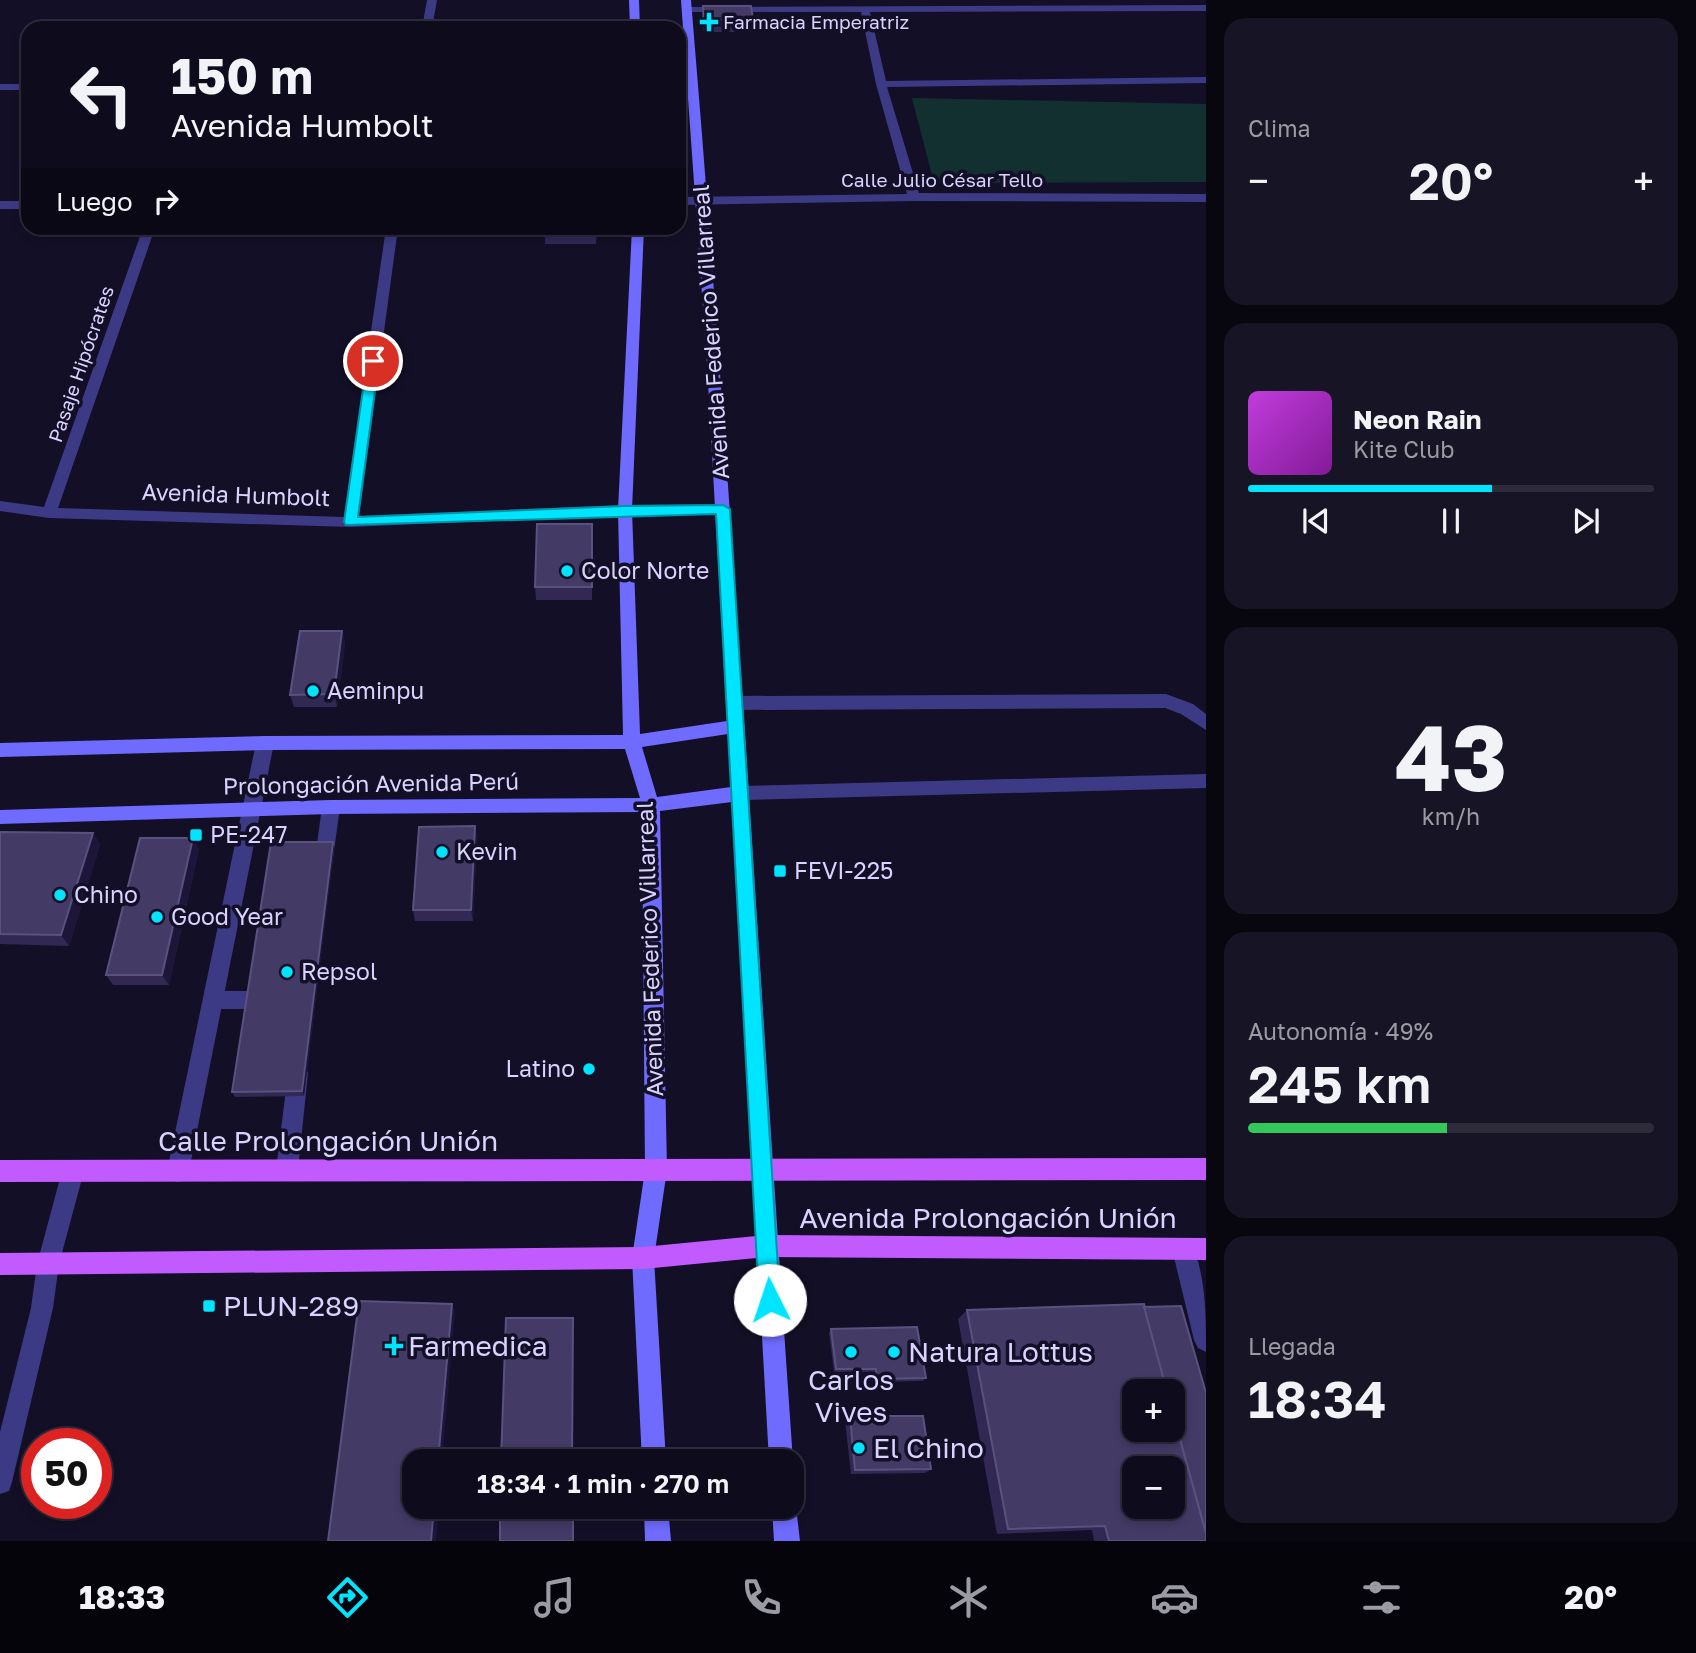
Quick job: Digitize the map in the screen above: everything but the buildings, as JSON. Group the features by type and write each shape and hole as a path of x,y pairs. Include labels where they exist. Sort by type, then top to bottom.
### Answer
{"main road":[{"path":"634,0 635,21"},
{"name":"Avenida Federico Villarreal","path":"687,4 736,704 761,1170 780,1449"},
{"name":"Avenida Federico Villarreal","path":"638,235 625,510 632,742 651,805 656,1170 643,1258 652,1449"},
{"name":"Prolongación Avenida Perú","path":"0,750 265,743 632,742 737,726"},
{"name":"Prolongación Avenida Perú","path":"0,817 331,807 651,805 741,793"},
{"name":"Avenida Prolongación Unión","path":"656,1170 1206,1169"},
{"name":"Calle Prolongación Unión","path":"0,1171 656,1170"},
{"name":"Avenida Prolongación Unión","path":"643,1258 766,1246 1195,1249"},
{"path":"0,1264 643,1258"},
{"path":"657,1519 658,1541"},
{"path":"785,1519 787,1541"}],"street":[{"path":"428,21 432,0"},
{"path":"687,4 1206,8"},
{"path":"864,4 881,84 914,197"},
{"path":"881,84 1206,80"},
{"path":"0,87 21,87"},
{"name":"Calle Julio César Tello","path":"686,200 914,197 1206,198"},
{"path":"0,205 21,205"},
{"name":"Pasaje Hipócrates","path":"50,513 147,235"},
{"path":"351,522 390,235"},
{"name":"Avenida Humbolt","path":"0,506 50,513 351,522 625,510 723,509"},
{"path":"736,704 1166,701 1187,709 1206,723"},
{"path":"178,1171 265,743"},
{"path":"741,793 1206,781"},
{"path":"320,890 331,807"},
{"path":"213,1000 292,1000"},
{"path":"287,1170 300,1052"},
{"path":"0,1482 42,1308 48,1264 73,1171"},
{"path":"1195,1249 1206,1340"}],"green space":[{"path":"912,98 1206,104 1206,182 934,183"}],"place":[{"name":"Farmacia Emperatriz","path":"709,22"},
{"name":"Color Norte","path":"567,571"},
{"name":"Aeminpu","path":"313,691"},
{"name":"PE-247","path":"196,835"},
{"name":"Kevin","path":"442,852"},
{"name":"FEVI-225","path":"780,871"},
{"name":"Chino","path":"60,895"},
{"name":"Good Year","path":"157,917"},
{"name":"Repsol","path":"287,972"},
{"name":"Latino","path":"589,1069"},
{"name":"PLUN-289","path":"209,1306"},
{"name":"Farmedica","path":"394,1346"},
{"name":"Carlos Vives","path":"851,1352"},
{"name":"Natura Lottus","path":"894,1352"},
{"name":"El Chino","path":"859,1448"}],"route":[{"path":"373,361 351,522 625,510 723,509 770,1300"}]}
